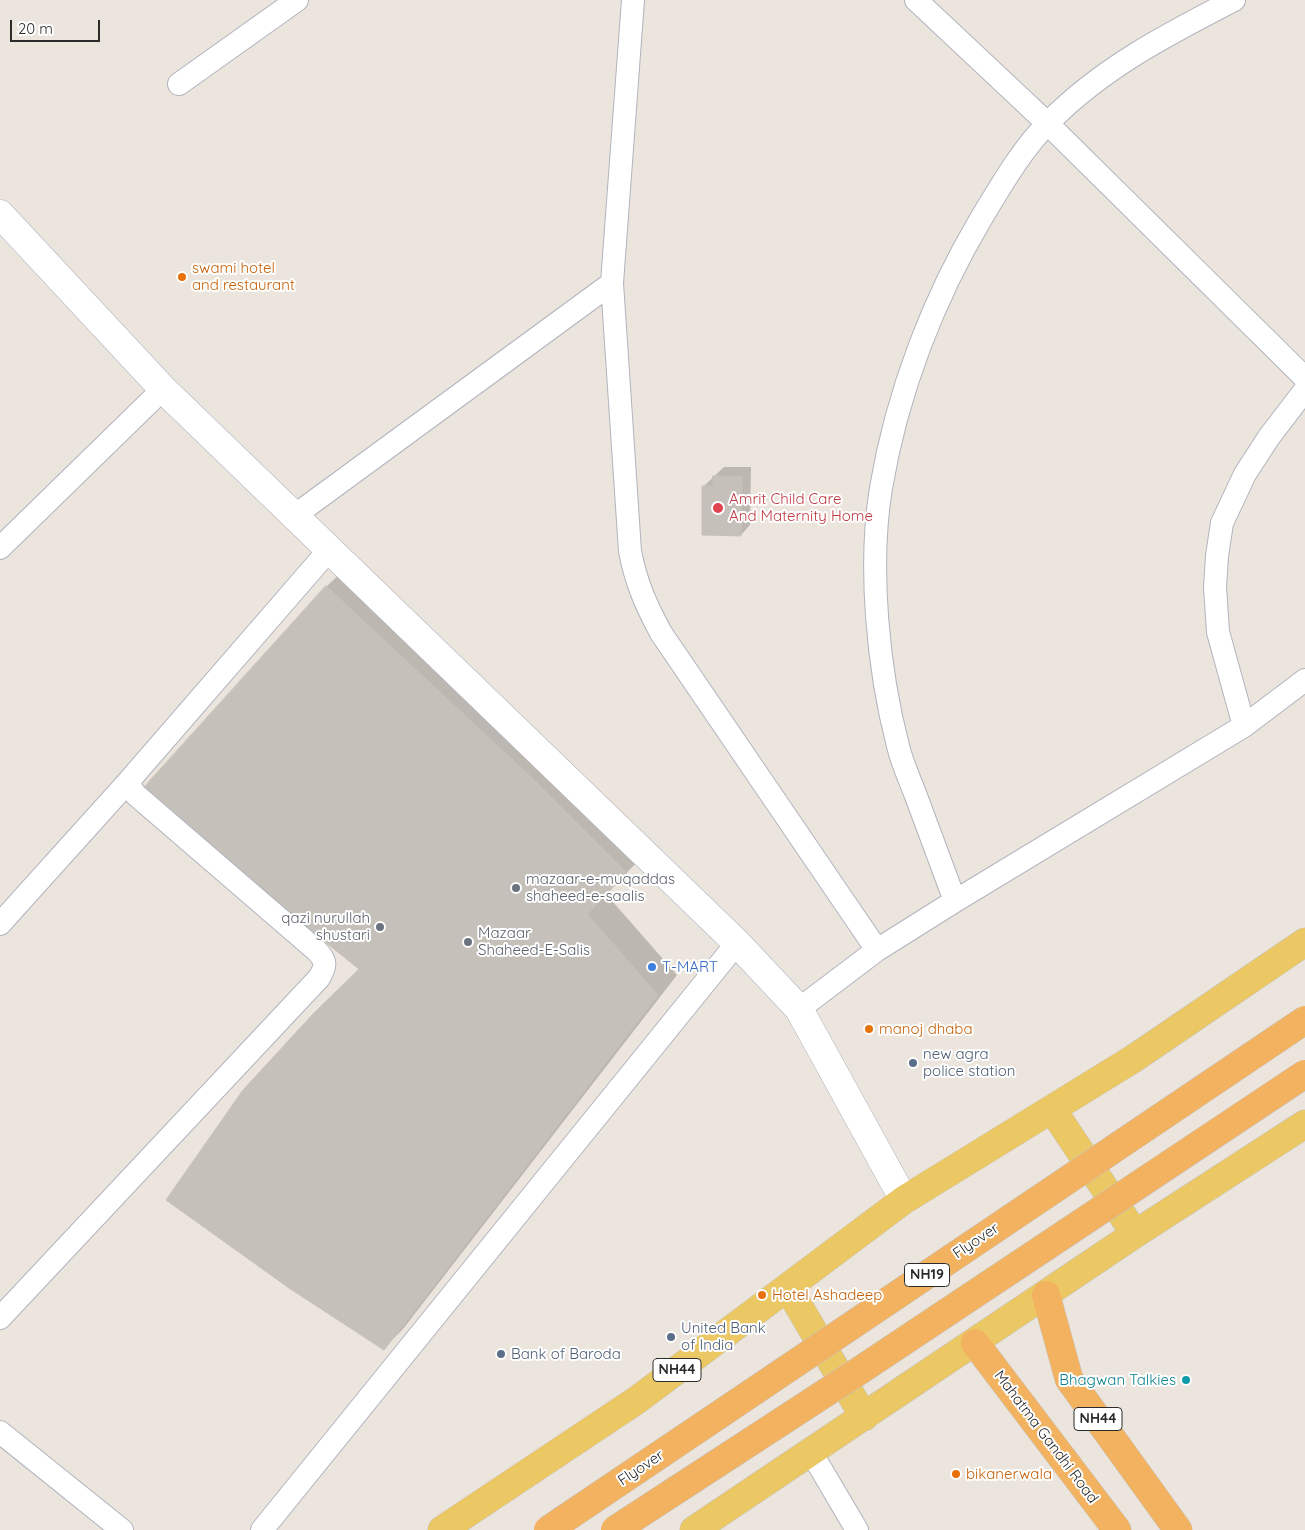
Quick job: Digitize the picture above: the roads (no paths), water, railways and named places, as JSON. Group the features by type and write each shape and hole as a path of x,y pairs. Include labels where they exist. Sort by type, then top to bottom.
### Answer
{"highway":[{"name":"Flyover","path":"548,1530 1305,1020"},
{"name":"NH19","path":"615,1530 856,1373 1305,1074"},
{"name":"NH44","path":"1046,1295 1069,1378 1178,1530"},
{"name":"Mahatma Gandhi Road","path":"975,1343 1117,1530"}],"main road":[{"path":"904,1200 1133,1059 1305,942"},
{"path":"1052,1110 1136,1234"},
{"path":"694,1530 1136,1234 1305,1124"},
{"name":"NH44","path":"442,1530 637,1400 904,1200"},
{"path":"788,1288 864,1417"}],"street":[{"path":"179,84 297,0"},
{"path":"633,0 612,283 630,551 640,592 671,649 877,950"},
{"path":"916,0 1047,123 1305,378"},
{"path":"954,900 898,748 880,645 876,541 880,490 896,417 923,337 952,270 1006,178 1047,123 1082,91 1120,63 1234,0"},
{"path":"0,214 163,389 737,943 799,1009 904,1200"},
{"path":"294,516 612,283"},
{"path":"0,548 163,389"},
{"path":"1244,726 1218,632 1215,587 1222,523 1245,474 1269,437 1305,390"},
{"path":"0,924 127,783 330,550"},
{"path":"799,1009 877,950 954,900 1244,726 1305,680"},
{"path":"0,1318 319,978 326,966 317,951 136,796 127,783"},
{"path":"262,1530 737,943"},
{"path":"0,1432 122,1530"},
{"path":"811,1452 857,1530"}],"place":[{"name":"swami hotel and restaurant","path":"182,277"},
{"name":"Amrit Child Care And Maternity Home","path":"718,508"},
{"name":"mazaar-e-muqaddas shaheed-e-saalis","path":"516,888"},
{"name":"qazi nurullah shustari","path":"380,927"},
{"name":"Mazaar Shaheed-E-Salis","path":"468,942"},
{"name":"T-MART","path":"652,967"},
{"name":"manoj dhaba","path":"869,1029"},
{"name":"new agra police station","path":"913,1063"},
{"name":"Hotel Ashadeep","path":"762,1295"},
{"name":"United Bank of India","path":"671,1337"},
{"name":"Bank of Baroda","path":"501,1354"},
{"name":"Bhagwan Talkies","path":"1186,1380"},
{"name":"bikanerwala","path":"956,1474"}]}
